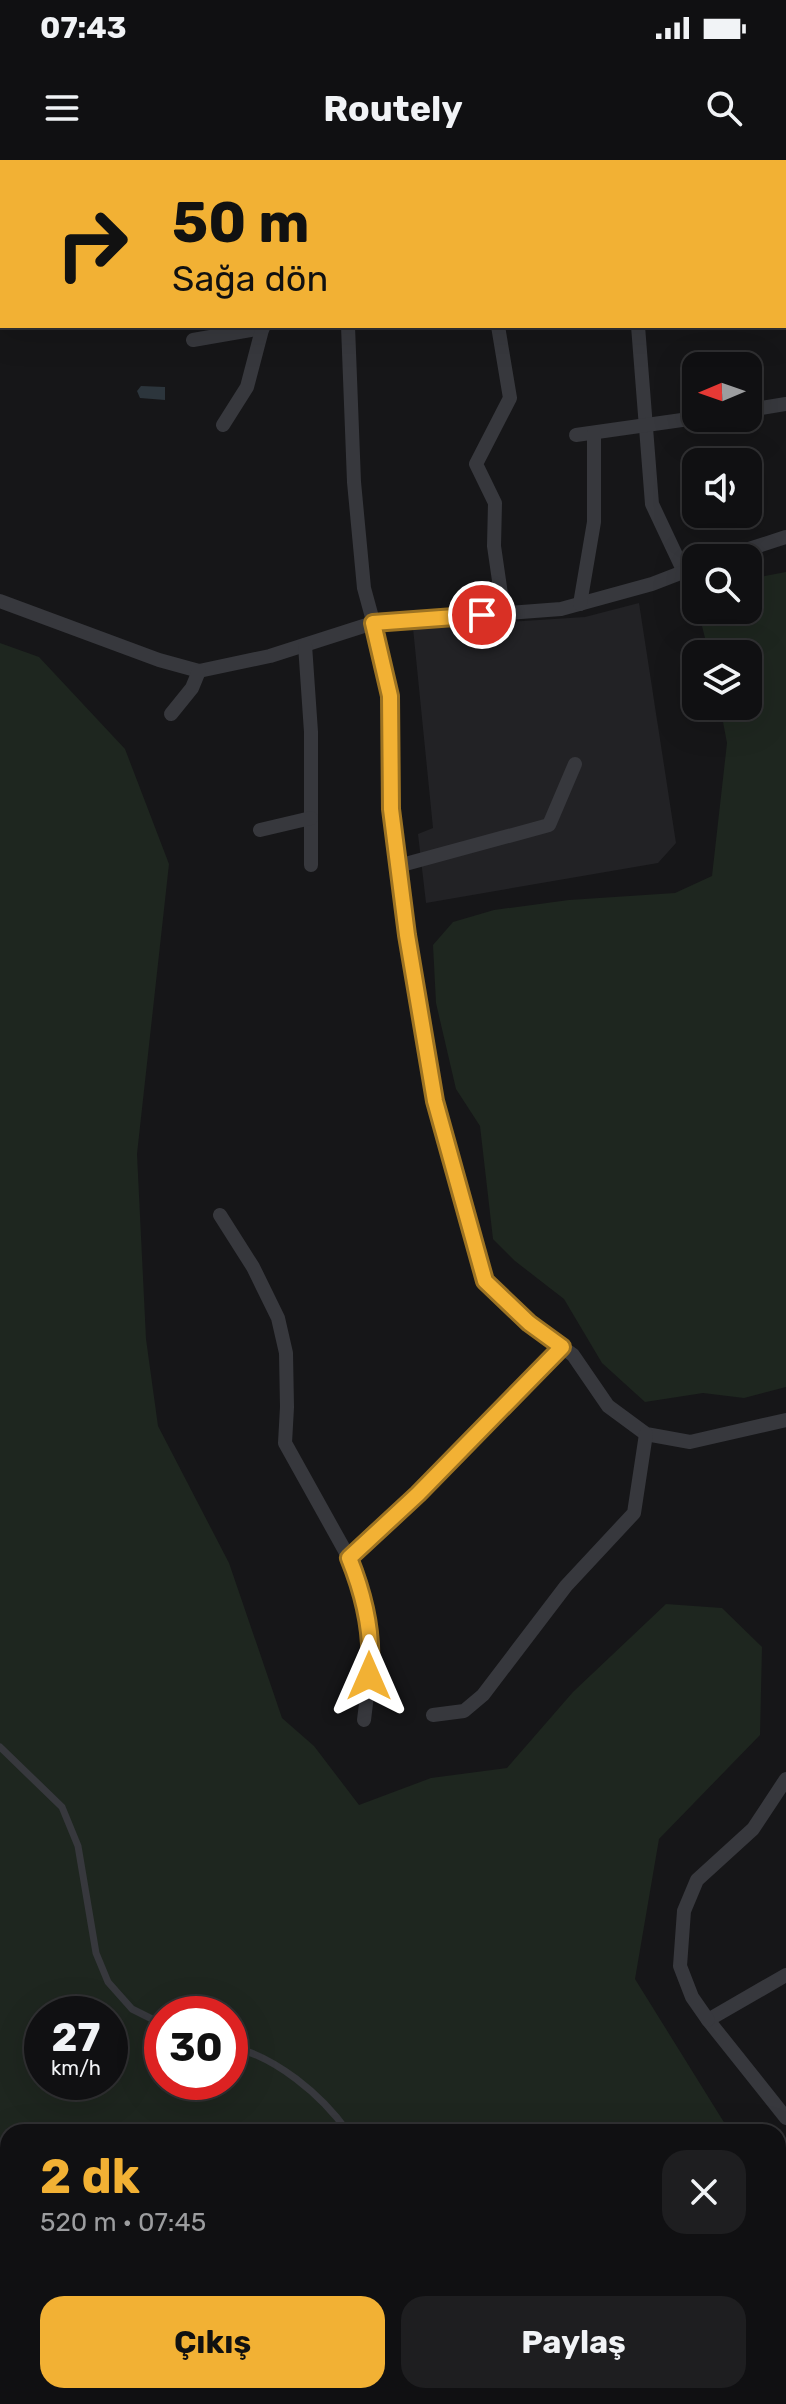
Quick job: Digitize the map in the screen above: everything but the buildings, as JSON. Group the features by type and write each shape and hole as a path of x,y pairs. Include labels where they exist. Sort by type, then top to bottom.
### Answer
{"street":[{"path":"193,340 258,328"},
{"path":"223,425 247,387 263,328"},
{"path":"348,328 354,482 364,588 390,696 391,809 407,935 435,1101 485,1281 529,1323 573,1355 608,1406 646,1434 690,1442 786,1420"},
{"path":"498,328 510,398 476,464 495,503 494,546 504,615"},
{"path":"638,328 652,504 682,556"},
{"path":"762,408 786,404"},
{"path":"576,435 682,420"},
{"path":"580,604 594,522 594,433"},
{"path":"762,545 786,537"},
{"path":"0,601 159,660 199,671 270,656 373,623 561,609 682,573"},
{"path":"305,645 311,732 311,865"},
{"path":"171,714 192,688 199,671"},
{"path":"398,866 549,825 575,764"},
{"path":"260,830 311,818"},
{"path":"220,1215 253,1267 278,1318 286,1353 285,1443 349,1558 361,1588 372,1654 364,1720"},
{"path":"349,1558 418,1494 562,1347"},
{"path":"433,1715 464,1711 483,1695 566,1586 634,1513 646,1434"},
{"path":"786,1779 753,1829 697,1880 684,1911 680,1966 692,1997 708,2020 786,2118"},
{"path":"708,2020 786,1975"}],"lane":[{"path":"0,1747 62,1807 78,1846 96,1953 108,1982 132,2009 144,2015"},
{"path":"248,2052 299,2079 341,2124"}],"shaded area":[{"path":"141,386 165,387 165,400 140,398 137,391"},
{"path":"786,572 786,1387 744,1398 703,1393 645,1402 602,1363 564,1299 515,1261 493,1239 480,1126 456,1089 436,1003 433,945 453,922 494,910 569,900 675,893 712,876 727,743 723,720 762,720 762,640 706,640 702,624 762,624 762,576"},
{"path":"639,603 676,843 658,863 426,903 418,834 433,828 413,628 585,617"},
{"path":"0,643 39,657 125,749 169,864 137,1154 146,1339 158,1426 229,1563 282,1718 314,1746 359,1805 431,1778 507,1768 573,1692 666,1604 722,1608 762,1647 760,1735 659,1839 635,1979 725,2124 0,2124"}],"route":[{"path":"369,1676 372,1654 361,1588 349,1558 418,1494 562,1347 529,1323 485,1281 435,1101 407,935 391,809 390,696 373,623 482,615"}]}
